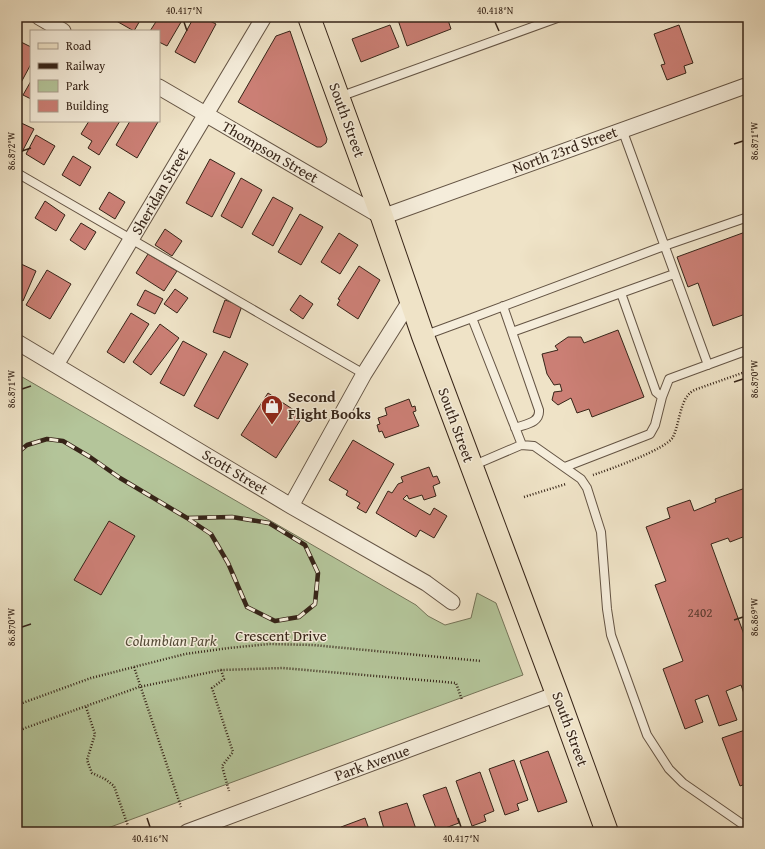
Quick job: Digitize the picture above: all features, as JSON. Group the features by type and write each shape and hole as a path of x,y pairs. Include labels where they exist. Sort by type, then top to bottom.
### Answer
{"main road":[{"name":"South Street","path":"309,17 382,216 410,301 608,832"}],"street":[{"path":"39,17 61,30"},
{"name":"Sheridan Street","path":"56,365 264,17"},
{"name":"North 23rd Street","path":"382,216 748,85"},
{"name":"Thompson Street","path":"160,88 382,216"},
{"path":"291,506 364,374 410,301"},
{"name":"Scott Street","path":"17,342 291,506 426,583 452,602"},
{"name":"Park Avenue","path":"188,832 557,694"}],"lane":[{"path":"338,97 560,17"},
{"path":"622,130 708,365"},
{"path":"17,173 132,238 364,374"},
{"path":"423,336 664,246 748,217"},
{"path":"512,332 674,274"},
{"path":"621,293 656,392 662,397"},
{"path":"503,306 540,415 536,420 515,428"},
{"path":"472,318 522,445"},
{"path":"565,467 650,434 669,379 748,350"},
{"path":"471,466 522,445 534,446 579,477 587,488 601,532 607,609 611,635 647,735 669,769 683,783 748,828"}],"path":[{"name":"Crescent Drive","path":"17,705 91,678 185,654 269,644 313,645 481,661"},
{"path":"134,667 181,807"},
{"path":"17,731 140,687 222,670 283,668 456,683 462,700"},
{"path":"222,670 224,679 212,688 233,752 222,766 229,791"},
{"path":"86,707 95,734 87,760 92,773 105,779 114,786 128,826"}],"green space":[{"name":"Columbian Park","path":"17,374 416,605 428,616 445,625 471,618 477,593 496,603 523,675 97,832 17,832"}],"building":[{"path":"112,17 142,17 135,30 111,18"},
{"path":"159,17 184,17 167,46 160,42 160,30 151,30"},
{"path":"194,17 202,17 216,24 195,63 175,52"},
{"path":"406,17 447,17 451,29 407,46 398,20"},
{"path":"390,25 399,47 361,62 352,39"},
{"path":"679,25 693,63 684,66 686,73 667,80 661,65 665,64 654,34"},
{"path":"290,31 327,139 326,143 321,147 317,147 238,102 276,36"},
{"path":"17,40 30,46 30,66 17,90"},
{"path":"30,83 30,98 23,95"},
{"path":"17,121 34,129 22,152 17,149"},
{"path":"88,122 119,122 99,155 88,148 92,141 81,134"},
{"path":"129,122 158,122 137,158 116,145"},
{"path":"36,135 55,146 44,165 26,154"},
{"path":"73,156 91,167 80,186 62,175"},
{"path":"210,159 235,173 212,217 186,203"},
{"path":"241,178 262,190 242,228 221,216"},
{"path":"109,192 125,202 115,219 99,209"},
{"path":"273,197 293,208 273,246 252,234"},
{"path":"45,201 65,215 56,231 35,218"},
{"path":"300,214 323,227 301,265 278,252"},
{"path":"81,223 96,232 85,250 70,240"},
{"path":"165,229 182,241 172,256 155,245"},
{"path":"748,231 748,313 713,326 698,283 688,287 677,257"},
{"path":"339,233 358,245 340,274 321,262"},
{"path":"148,254 177,271 164,291 136,273"},
{"path":"19,263 36,271 23,301 17,298 17,268"},
{"path":"359,266 380,280 358,319 337,305 340,300 338,299"},
{"path":"47,270 71,284 50,319 26,305"},
{"path":"175,289 188,298 177,313 164,304"},
{"path":"145,290 163,299 155,314 137,305"},
{"path":"300,295 313,304 303,319 290,310"},
{"path":"225,300 242,306 230,338 213,332"},
{"path":"131,313 149,324 124,363 107,352"},
{"path":"160,324 179,338 151,375 133,362"},
{"path":"618,330 644,397 592,417 589,409 577,413 571,398 558,405 552,400 554,392 562,391 560,384 554,385 547,374 542,354 558,350 555,346 568,337 581,337 584,343"},
{"path":"183,341 207,354 184,396 160,383"},
{"path":"224,351 248,364 218,419 194,406"},
{"name":"Second Flight Books","path":"268,393 303,416 276,458 241,435"},
{"path":"409,399 412,407 415,406 416,411 413,412 419,426 385,438 382,431 379,432 377,425 380,424 378,418 387,415 385,408"},
{"path":"353,440 394,464 366,513 357,508 360,503 346,495 348,491 329,480"},
{"path":"429,467 433,477 437,476 440,483 433,486 436,496 424,500 422,495 409,499 407,495 403,499 430,515 434,508 447,516 434,538 420,530 416,537 376,513 388,491 392,493 398,484 403,482 401,477"},
{"path":"748,487 748,535 730,542 728,538 711,544 746,640 748,639 748,705 741,685 726,691 737,720 719,726 708,695 695,700 703,722 685,729 663,669 683,661 655,585 666,581 646,527 670,518 667,508 690,500 694,511 716,502 715,499"},
{"path":"109,521 135,536 101,595 74,580"},
{"path":"748,729 748,783 740,786 722,738"},
{"path":"548,751 567,802 538,812 520,761"},
{"path":"514,760 528,800 517,804 519,810 505,815 489,769"},
{"path":"480,772 494,811 484,815 486,821 472,826 456,781"},
{"path":"446,787 459,823 437,831 423,795"},
{"path":"407,803 417,832 385,832 379,812"},
{"path":"365,818 370,832 343,832 341,827"}],"railway":[{"path":"17,453 27,445 47,439 63,441 211,534 228,563 247,607 275,621 299,617 315,604 318,573 305,545 269,523 232,517 187,518"}],"place":[{"name":"Second Flight Books","path":"272,426"}]}
